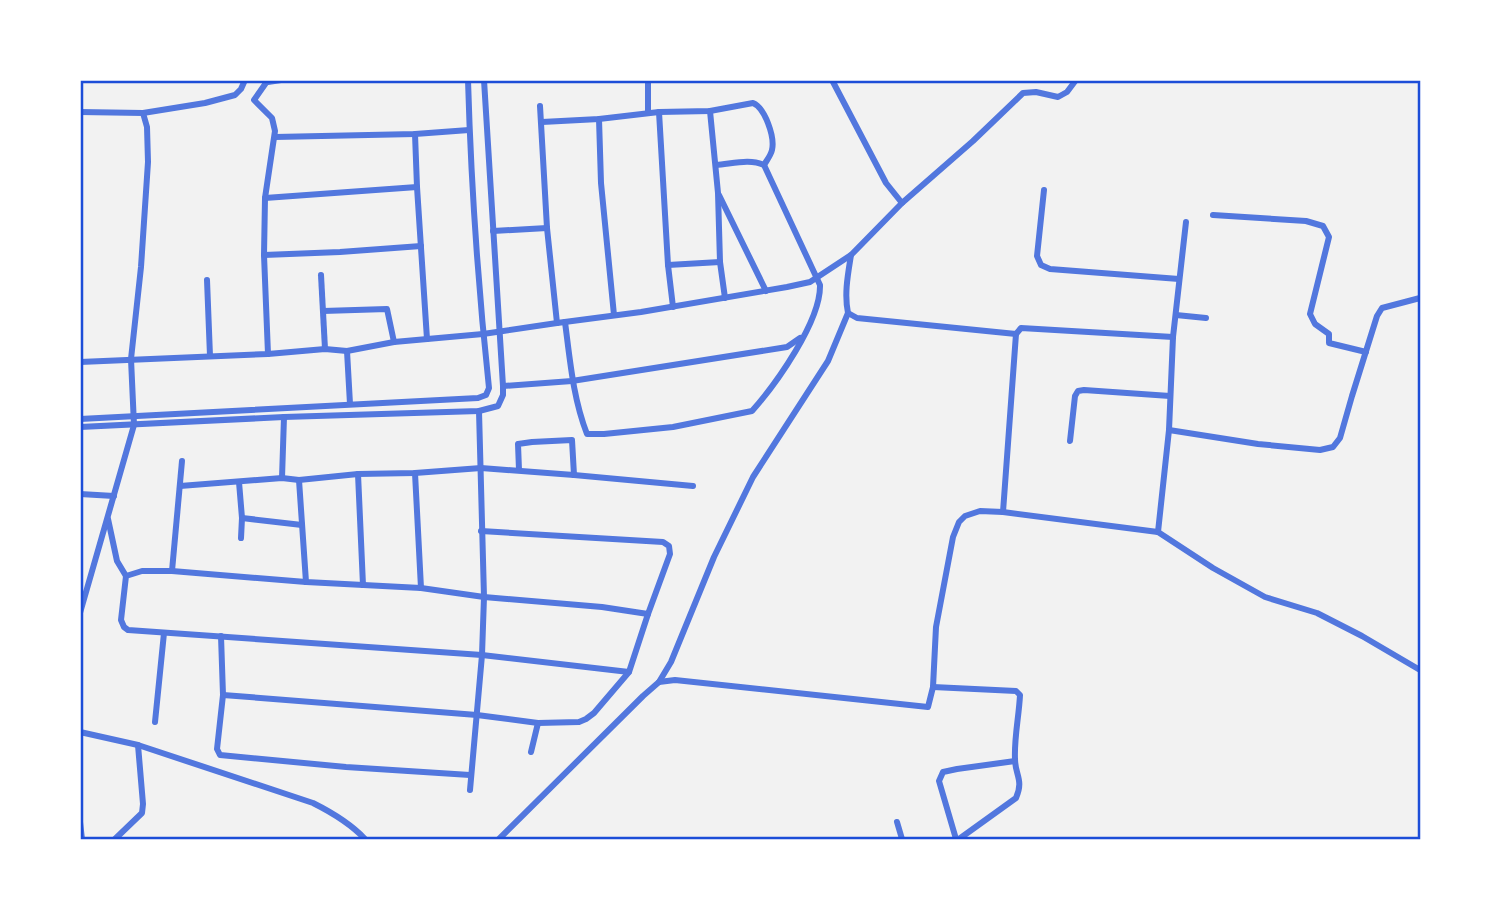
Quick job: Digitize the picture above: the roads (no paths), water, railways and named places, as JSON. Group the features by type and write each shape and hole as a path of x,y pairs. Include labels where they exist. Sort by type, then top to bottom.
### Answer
{"street":[{"path":"80,112 143,113 230,98 241,89 245,80"},
{"path":"254,100 268,81 281,80"},
{"path":"80,419 478,398 486,395 489,388 469,130 468,80"},
{"path":"80,427 479,411 498,406 503,395 503,386 484,80"},
{"path":"648,80 648,113"},
{"path":"832,80 886,183 902,203"},
{"path":"80,362 325,349 347,351 394,342 483,334 673,307 810,282 851,256 902,203 1023,93 1036,92 1058,97 1067,92 1076,80"},
{"path":"241,89 274,123 275,138 265,198 268,354"},
{"path":"542,122 659,112 710,111 753,103 759,106 769,124 773,147 764,165"},
{"path":"540,106 556,323"},
{"path":"710,111 718,193 720,262 725,298"},
{"path":"659,112 673,307"},
{"path":"80,613 135,425 131,359 148,162 147,127 143,113"},
{"path":"599,119 601,183 614,315"},
{"path":"275,138 469,130"},
{"path":"415,134 427,339"},
{"path":"565,322 572,381 587,435 673,426 752,411 787,364 815,315 820,285 764,165 752,161 716,165"},
{"path":"265,198 416,187"},
{"path":"1044,190 1037,256 1041,265 1050,270 1179,279"},
{"path":"718,193 766,291"},
{"path":"1213,215 1306,221 1323,226 1329,237 1310,314 1315,324 1329,334 1329,343 1366,352"},
{"path":"1158,531 1169,430 1173,337 1186,222"},
{"path":"493,231 547,228"},
{"path":"264,255 421,246"},
{"path":"500,839 659,682 671,662 714,557 753,477 828,361 848,313 847,281 851,256"},
{"path":"668,265 720,262"},
{"path":"321,275 325,349"},
{"path":"206,280 209,356"},
{"path":"1169,430 1258,444 1320,450 1332,447 1340,438 1377,316 1382,309 1420,298"},
{"path":"323,311 387,309 394,342"},
{"path":"848,313 857,318 1016,334"},
{"path":"1176,315 1206,318"},
{"path":"1003,512 1016,334 1021,328 1173,337"},
{"path":"503,386 572,381 787,347 803,337"},
{"path":"347,351 350,404"},
{"path":"1070,441 1075,396 1078,391 1170,396"},
{"path":"470,790 482,655 484,597 479,411"},
{"path":"282,478 284,417"},
{"path":"519,470 518,444 572,440 574,475"},
{"path":"172,571 182,461"},
{"path":"180,486 481,468 693,486"},
{"path":"415,473 421,588"},
{"path":"358,474 363,585"},
{"path":"299,480 306,582"},
{"path":"239,482 241,538"},
{"path":"80,494 114,496"},
{"path":"659,682 676,680 928,708 933,687 936,627 953,537 965,516 980,511 1158,531 1213,568 1265,597 1317,613 1420,670"},
{"path":"242,518 302,525"},
{"path":"107,519 117,561 126,576 122,625 128,630 482,655 629,672"},
{"path":"223,695 477,715 538,723 579,722 586,719 629,672 670,554 669,546 663,542 481,531"},
{"path":"126,576 142,571 172,571 421,588 648,614"},
{"path":"155,722 164,633"},
{"path":"221,636 223,695 217,749 223,756 470,775"},
{"path":"933,687 1016,691 1020,695 1015,761 1020,789 1016,798 957,839 939,781 943,772 1015,761"},
{"path":"531,752 538,723"},
{"path":"80,732 138,745 313,803 327,810 365,839"},
{"path":"115,839 142,813 138,745"},
{"path":"80,822 82,839"},
{"path":"897,822 902,839"}]}
